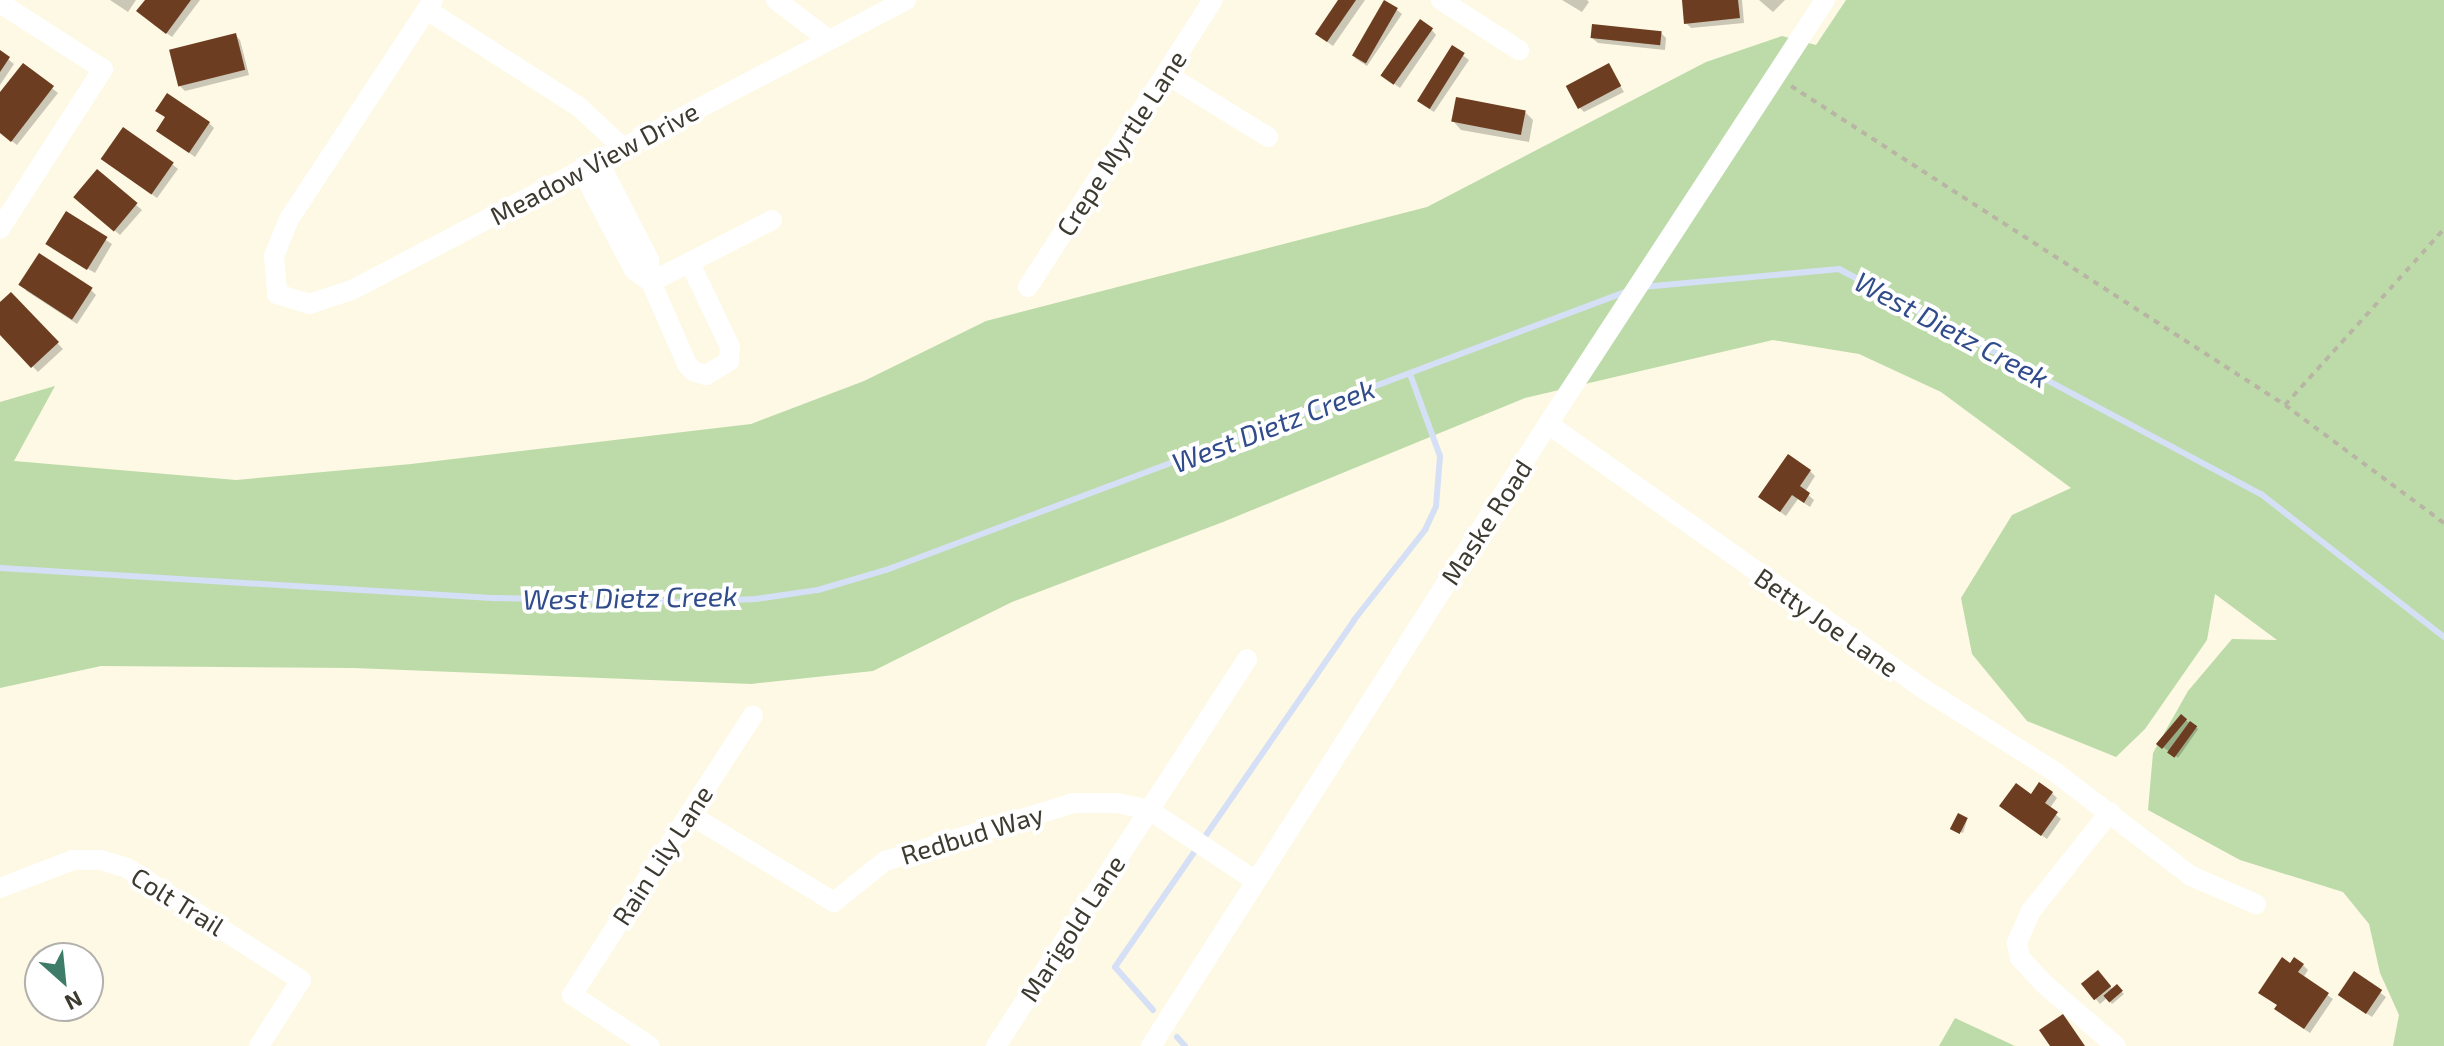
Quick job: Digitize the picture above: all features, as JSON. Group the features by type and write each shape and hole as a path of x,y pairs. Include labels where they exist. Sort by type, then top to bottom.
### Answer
{"street":[{"path":"776,0 829,40"},
{"name":"Meadow View Drive","path":"430,5 289,219 274,256 277,294 309,304 352,290 906,0"},
{"name":"Crepe Myrtle Lane","path":"1028,287 1213,0"},
{"path":"1441,0 1519,50"},
{"name":"Maske Road","path":"1151,1046 1548,424 1825,0"},
{"path":"0,3 103,69 0,229"},
{"path":"430,5 579,107 623,148"},
{"path":"1166,74 1268,137"},
{"path":"590,165 649,260 651,282 687,364 693,371 706,375 729,361 730,347 690,263"},
{"path":"651,282 772,220"},
{"name":"Betty Joe Lane","path":"1548,424 1919,686 2055,772 2191,876 2256,904"},
{"name":"Marigold Lane","path":"996,1046 1247,659"},
{"name":"Rain Lily Lane","path":"650,1046 572,995 753,715"},
{"name":"Redbud Way","path":"689,814 834,902 885,861 1059,807 1073,803 1117,803 1149,810"},
{"path":"1149,810 1256,881"},
{"path":"2110,812 2031,911 2017,943 2020,958 2043,983 2116,1046"},
{"name":"Colt Trail","path":"0,888 73,860 112,863 127,868 301,980 259,1046"}],"path":[{"path":"1775,76 2285,405 2444,523"},
{"path":"2285,405 2444,229"}],"green space":[{"path":"1846,0 2444,0 2444,1046 2393,1046 2399,1015 2380,973 2369,924 2343,892 2240,860 2148,810 2153,753 2188,691 2232,639 2277,640 2215,594 2207,640 2145,729 2116,757 2027,721 1972,654 1961,598 2012,515 2071,488 1941,392 1859,354 1773,340 1525,398 1223,522 1012,602 873,671 751,684 354,668 101,666 0,688 0,402 55,386 14,461 236,480 411,464 751,424 864,381 986,321 1427,207 1706,62 1782,36 1816,45"},
{"path":"1955,1018 2015,1046 1939,1046"}],"building":[{"path":"145,0 191,0 166,34 136,11"},
{"path":"1338,0 1356,0 1327,42 1315,34"},
{"path":"1384,0 1398,8 1366,63 1352,55"},
{"path":"1682,0 1738,0 1740,18 1684,24"},
{"path":"1420,19 1433,28 1394,85 1380,76"},
{"path":"1592,24 1662,31 1660,45 1591,38"},
{"path":"236,33 245,70 178,87 169,50"},
{"path":"1452,45 1465,53 1430,109 1417,101"},
{"path":"0,50 10,57 0,72"},
{"path":"23,63 54,86 11,142 0,133 0,92"},
{"path":"1609,63 1621,86 1578,109 1566,86"},
{"path":"167,93 210,122 189,153 156,131 165,117 155,111"},
{"path":"1456,97 1526,111 1521,135 1451,122"},
{"path":"123,127 174,163 151,195 101,159"},
{"path":"97,169 138,203 114,231 73,197"},
{"path":"66,211 108,237 87,270 45,244"},
{"path":"39,253 93,288 72,320 18,285"},
{"path":"11,292 59,342 31,368 0,335 0,302"},
{"path":"1788,454 1811,470 1800,486 1810,493 1804,503 1792,495 1780,512 1758,497"},
{"path":"2181,714 2187,719 2162,749 2156,744"},
{"path":"2190,721 2197,726 2174,758 2167,753"},
{"path":"2039,782 2053,792 2045,803 2058,812 2041,836 1999,806 2016,783 2031,794"},
{"path":"1958,813 1968,818 1960,834 1950,829"},
{"path":"2282,957 2290,963 2294,957 2304,964 2298,972 2329,993 2304,1029 2274,1009 2277,1005 2258,993"},
{"path":"2098,970 2111,986 2094,1000 2081,984"},
{"path":"2354,971 2382,990 2366,1014 2338,995"},
{"path":"2117,984 2123,991 2109,1003 2103,996"},
{"path":"2063,1014 2085,1046 2050,1046 2039,1030"}],"waterway":[{"name":"West Dietz Creek","path":"1642,287 1839,269 2261,494 2444,637"},
{"name":"West Dietz Creek","path":"0,568 496,598 688,602 756,599 818,590 886,570 1628,291"},
{"path":"1153,1010 1115,967 1354,620 1425,530 1436,506 1440,456 1410,374"},
{"path":"1177,1037 1185,1046"}]}
